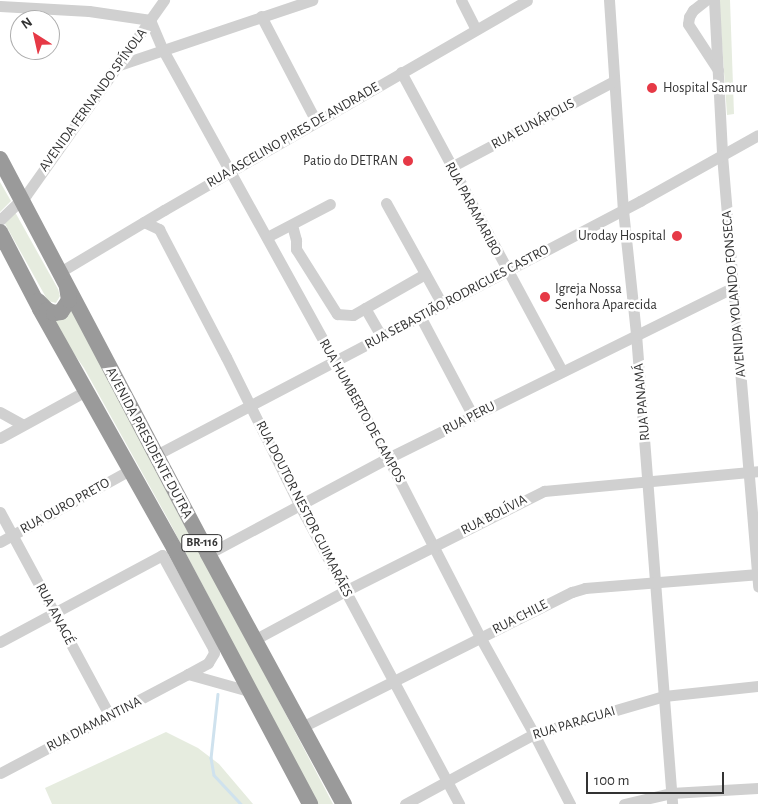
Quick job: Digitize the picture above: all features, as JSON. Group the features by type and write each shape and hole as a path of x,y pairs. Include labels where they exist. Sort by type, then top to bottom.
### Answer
{"highway":[{"name":"AVENIDA PRESIDENTE DUTRA","path":"0,159 208,554 344,804"},
{"name":"AVENIDA PRESIDENTE DUTRA","path":"0,232 310,804"},
{"path":"32,292 47,310 54,313 61,312 69,300 62,276"}],"street":[{"path":"89,11 93,0"},
{"name":"AVENIDA FERNANDO SPÍNOLA","path":"0,220 20,199 119,65 164,0"},
{"path":"119,65 312,0"},
{"path":"461,0 476,29"},
{"name":"RUA ASCELINO PIRES DE ANDRADE","path":"62,276 144,222 527,0"},
{"name":"RUA PANAMÁ","path":"609,0 623,210 636,334 648,480 671,799"},
{"path":"706,0 694,10 689,17 688,24 718,70"},
{"name":"AVENIDA YOLANDO FONSECA","path":"714,0 722,155 753,471 758,587"},
{"path":"0,6 89,11 150,20"},
{"path":"261,16 316,121"},
{"name":"RUA HUMBERTO DE CAMPOS","path":"150,20 163,50 388,458 435,546 480,637 534,734 570,804"},
{"name":"RUA PARAMARIBO","path":"401,72 506,271 562,371"},
{"name":"RUA EUNÁPOLIS","path":"451,167 614,81"},
{"name":"RUA SEBASTIÃO RODRIGUES CASTRO","path":"156,455 623,210 757,136"},
{"path":"386,203 442,304"},
{"path":"267,237 330,204"},
{"name":"RUA DOUTOR NESTOR GUIMARÃES","path":"144,222 159,229 251,406 300,506 459,804"},
{"path":"292,225 296,249 337,314 353,315 425,274"},
{"name":"RUA PERU","path":"208,554 388,458 734,287"},
{"path":"365,308 381,336"},
{"path":"420,316 473,416"},
{"path":"0,438 86,391"},
{"path":"0,412 23,425"},
{"name":"RUA OURO PRETO","path":"0,542 130,470"},
{"name":"RUA BOLÍVIA","path":"254,640 345,591 544,491 753,471"},
{"name":"RUA ANAGÉ","path":"0,512 110,716"},
{"name":"RUA DIAMANTINA","path":"0,772 110,716 208,663 213,658 213,648 164,556 160,555 54,613"},
{"name":"RUA CHILE","path":"302,727 572,592 585,588 758,574"},
{"path":"0,642 54,613"},
{"path":"188,674 249,691"},
{"name":"RUA PARAGUAI","path":"406,804 534,734 664,696 758,686"},
{"path":"624,804 758,788"}],"shaded area":[{"path":"719,0 730,0 734,114 727,115"},
{"path":"0,182 11,201 0,212"},
{"path":"15,212 58,289 60,296 56,303 48,301 4,222"},
{"path":"74,306 99,359 333,804 317,804 169,521 84,368 49,318"},
{"path":"166,732 198,748 219,764 253,804 52,804 45,788"}],"waterway":[{"path":"218,694 211,758 214,775 241,804"}],"place":[{"name":"Hospital Samur","path":"652,88"},
{"name":"Patio do DETRAN","path":"408,161"},
{"name":"Uroday Hospital","path":"677,236"},
{"name":"Igreja Nossa Senhora Aparecida","path":"545,297"}]}
